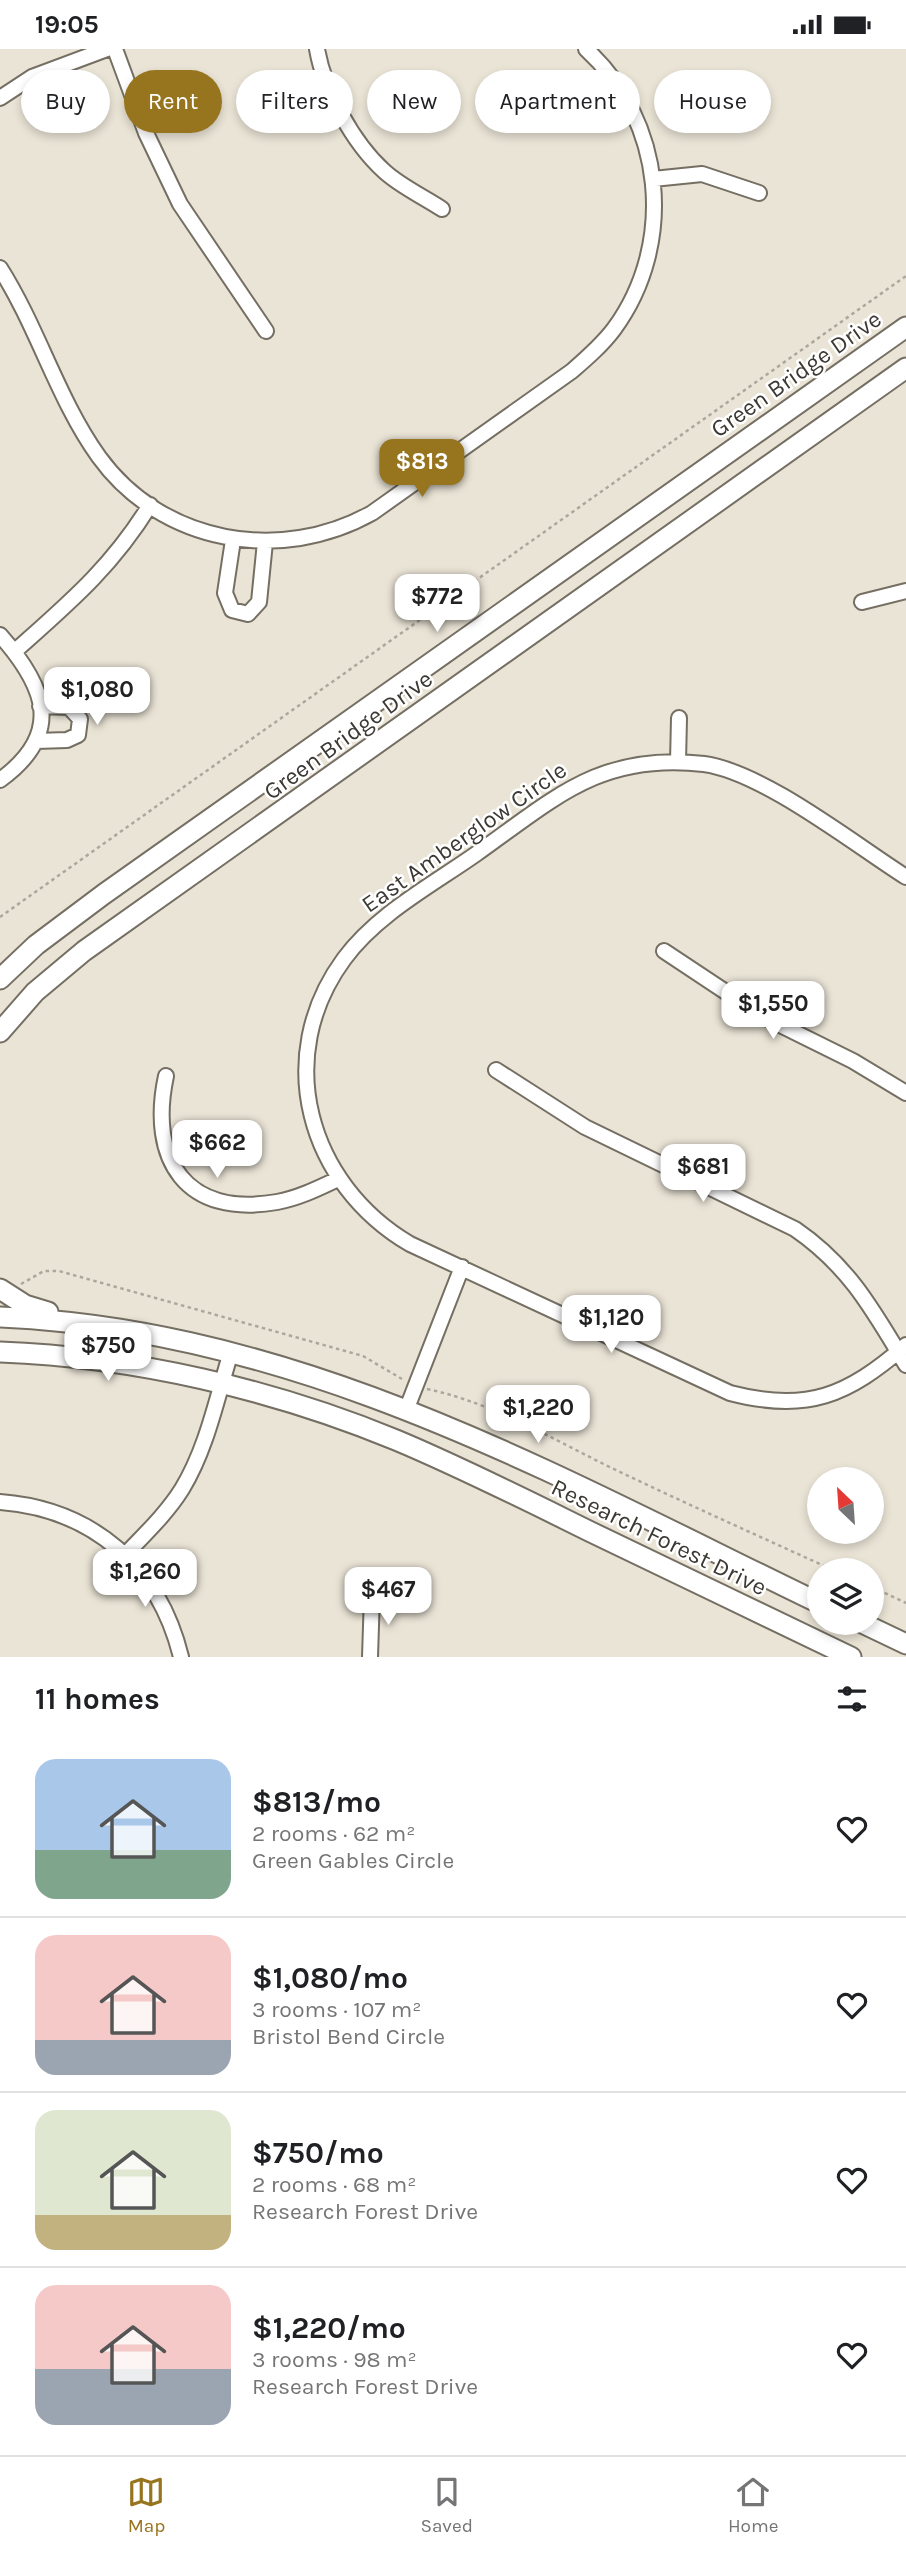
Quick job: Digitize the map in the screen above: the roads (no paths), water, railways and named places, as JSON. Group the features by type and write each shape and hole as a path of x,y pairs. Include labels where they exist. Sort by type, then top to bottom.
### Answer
{"main road":[{"name":"Green Bridge Drive","path":"0,979 36,945 104,894 906,327"},
{"name":"Green Bridge Drive","path":"0,1032 35,992 84,951 906,368"},
{"path":"0,1289 24,1305 86,1324"},
{"name":"Research Forest Drive","path":"0,1317 138,1331 231,1352 407,1408 807,1596"},
{"name":"Research Forest Drive","path":"0,1352 80,1358 221,1385 287,1402 397,1441 851,1657"},
{"path":"884,1633 906,1644"}],"street":[{"path":"0,98 32,77 107,49"},
{"path":"114,49 146,133 180,204 266,331"},
{"path":"317,49 320,67 360,143 384,172 443,209"},
{"path":"0,268 98,456 134,494 196,530 233,540 265,542 308,537 337,530 372,513 572,371 600,346 624,313 646,266 653,232 653,179 640,126 625,96 586,49"},
{"path":"653,179 702,174 759,193"},
{"path":"14,652 95,580 128,540 150,505"},
{"path":"233,540 225,593 232,610 248,614 259,602 265,542"},
{"path":"862,602 906,591"},
{"path":"0,635 33,679 40,706 36,741 28,756 0,780"},
{"path":"36,741 67,740 78,735 80,719 69,707 40,706"},
{"path":"678,762 679,718"},
{"name":"East Amberglow Circle","path":"903,1354 834,1394 801,1402 762,1401 730,1394 390,1233 360,1208 338,1179 316,1131 306,1071 310,1031 316,1011 345,958 388,916 589,777 620,767 678,762 717,767 761,783 906,877"},
{"path":"664,951 762,1016 853,1061 906,1093"},
{"path":"496,1070 585,1127 795,1229 821,1247 854,1282 903,1354"},
{"path":"166,1076 160,1125 164,1145 185,1182 199,1192 221,1200 251,1204 278,1202 338,1179"},
{"path":"407,1408 462,1267"},
{"path":"126,1554 161,1517 183,1487 205,1436 231,1352"},
{"path":"0,1502 62,1515 126,1554 145,1576 170,1619 181,1657"},
{"path":"370,1657 372,1595"}]}
